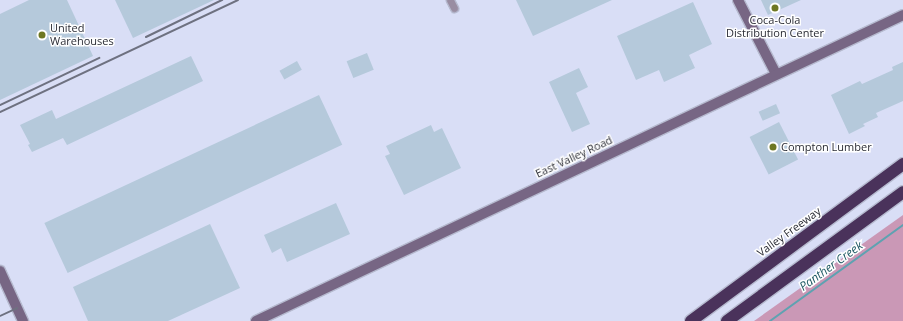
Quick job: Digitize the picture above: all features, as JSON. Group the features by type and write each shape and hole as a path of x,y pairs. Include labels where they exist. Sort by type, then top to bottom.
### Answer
{"highway":[{"name":"Valley Freeway","path":"691,321 903,164"},
{"path":"727,321 903,192"}],"street":[{"path":"450,0 454,8"},
{"path":"738,0 776,74"},
{"name":"East Valley Road","path":"256,321 903,15"},
{"path":"0,271 23,321"}],"shaded area":[{"path":"903,215 903,321 754,321"}],"building":[{"name":"United Warehouses","path":"29,0 67,0 93,56 0,100 0,14"},
{"path":"115,0 214,0 133,38"},
{"path":"516,0 612,0 533,36"},
{"name":"Coca-Cola Distribution Center","path":"761,0 801,0 768,15"},
{"path":"693,2 712,44 689,55 695,68 664,82 659,70 636,80 617,36"},
{"path":"367,53 374,70 353,78 347,61"},
{"path":"191,56 203,81 67,145 63,138 32,152 28,145 30,144 20,125 52,110 56,119"},
{"path":"297,61 302,70 284,79 280,71"},
{"path":"903,62 903,101 876,113 878,117 863,124 865,126 849,134 831,95 860,81 862,84 893,70 892,67"},
{"path":"579,68 588,87 576,93 590,124 572,132 549,82"},
{"path":"319,95 342,145 68,273 44,223"},
{"path":"776,104 780,113 763,121 759,112"},
{"name":"Compton Lumber","path":"779,122 798,159 769,174 750,137"},
{"path":"431,125 434,132 442,128 461,168 404,195 385,156 390,154 386,146"},
{"path":"336,203 350,234 287,262 281,248 272,253 264,235"},
{"path":"210,224 240,288 168,321 88,321 73,287"}],"waterway":[{"name":"Panther Creek","path":"770,321 903,225"}],"railway":[{"path":"146,37 222,0"},
{"path":"0,112 238,0"},
{"path":"0,105 99,58"},
{"path":"0,316 17,308"}],"place":[{"name":"Coca-Cola Distribution Center","path":"775,8"},
{"name":"United Warehouses","path":"42,35"},
{"name":"Compton Lumber","path":"773,147"}]}
